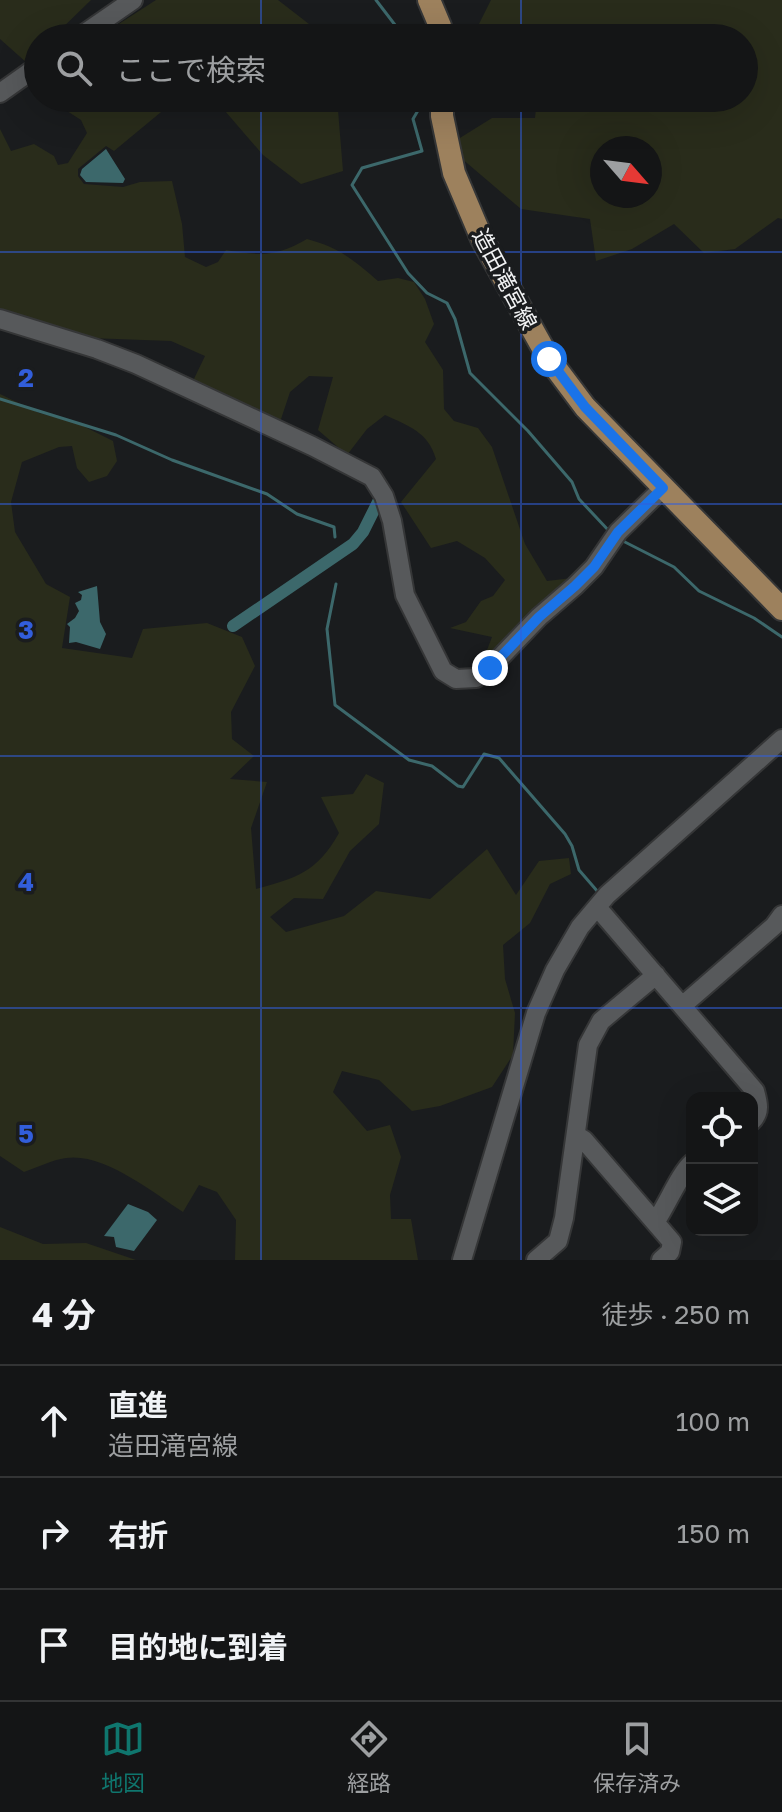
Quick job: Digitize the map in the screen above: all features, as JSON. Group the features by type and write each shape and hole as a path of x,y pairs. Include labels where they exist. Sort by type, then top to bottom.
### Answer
{"main road":[{"path":"429,0 439,24"},
{"name":"造田滝宮線","path":"442,112 454,173 482,239 533,334 565,382 585,407 782,609"}],"street":[{"path":"98,24 133,0"},
{"path":"0,93 24,76"},
{"path":"0,319 136,364 372,477 384,496 392,521 405,595 443,671 456,679 476,678 490,668 539,617 594,567 614,536 663,488"},
{"path":"462,1260 536,1013 555,970 580,927 597,907 782,739"},
{"path":"597,907 755,1092"},
{"path":"682,1006 774,926 782,915"},
{"path":"536,1260 558,1241 564,1218 588,1045 601,1021 656,975"},
{"path":"576,1135 584,1140 672,1242 670,1252 661,1260"},
{"path":"656,1221 691,1164"}],"green space":[{"path":"0,0 91,0 66,24 24,24 24,60 0,39"},
{"path":"156,0 278,0 309,24 119,24"},
{"path":"491,0 782,0 782,219 778,218 735,249 704,253 674,224 632,249 596,261 590,219 521,209 447,146 492,118 535,118 536,112 758,112 758,24 479,24"},
{"path":"69,112 161,112 114,151 106,146 78,169 78,176 84,184 123,187 140,182 172,181 182,224 185,257 206,267 218,262 226,250 268,254 307,239 345,255 378,281 398,278 414,282 425,299 434,324 425,342 443,370 444,409 454,421 478,428 492,447 525,544 547,581 572,578 524,618 479,671 492,637 450,628 466,622 481,601 493,596 505,580 485,558 457,541 431,548 401,502 436,459 423,436 385,415 367,429 347,455 318,430 333,377 309,376 290,392 279,425 192,383 205,356 171,341 89,338 0,315 0,129 11,151 34,144 54,156 58,165 68,163 87,133 81,120"},
{"path":"226,112 338,112 343,171 301,184 263,155"},
{"path":"0,394 39,413 75,422 113,441 117,461 107,476 89,482 77,468 72,446 59,447 22,462 11,502 15,532 46,584 70,597 62,648 132,658 143,629 207,623 242,637 255,666 231,712 232,739 254,756 230,779 267,782 251,828 256,889 305,872 331,846 339,833 321,797 353,794 366,774 384,783 379,824 350,851 323,899 294,898 270,917 286,932 344,916 376,891 430,899 487,849 516,895 539,861 569,858 571,874 550,884 530,923 503,945 505,979 515,1013 513,1055 492,1087 440,1106 412,1111 379,1080 342,1071 333,1092 367,1131 390,1125 401,1157 390,1195 391,1219 411,1219 418,1260 235,1260 236,1220 217,1192 199,1185 183,1212 128,1176 96,1161 66,1158 24,1172 0,1156"},
{"path":"0,1227 43,1244 86,1243 136,1260 0,1260"}],"water":[{"path":"106,149 125,179 123,183 86,182 80,175 82,169"},
{"path":"97,586 100,622 106,634 100,649 69,643 70,627 67,624 79,611 75,603 81,600 82,595 78,592"},
{"path":"128,1204 148,1212 157,1220 134,1251 116,1247 114,1237 104,1236"}],"waterway":[{"path":"376,0 394,24"},
{"path":"417,112 413,119 422,151 362,168 352,185 408,273 427,293 447,303 455,319 470,373 528,431 572,482 579,499 610,532"},
{"path":"0,399 116,435 172,460 267,494 297,514 334,527 335,537"},
{"path":"233,626 353,544 363,532 379,500"},
{"path":"619,539 674,567 699,591 754,618 782,637"},
{"path":"336,584 327,629 335,705 409,760 432,766 458,786 463,787 484,754 499,758 565,834 579,870 598,892"},
{"path":"605,885 731,773"}],"route":[{"path":"490,668 539,617 594,567 618,532 663,488 585,407 549,359"}]}
